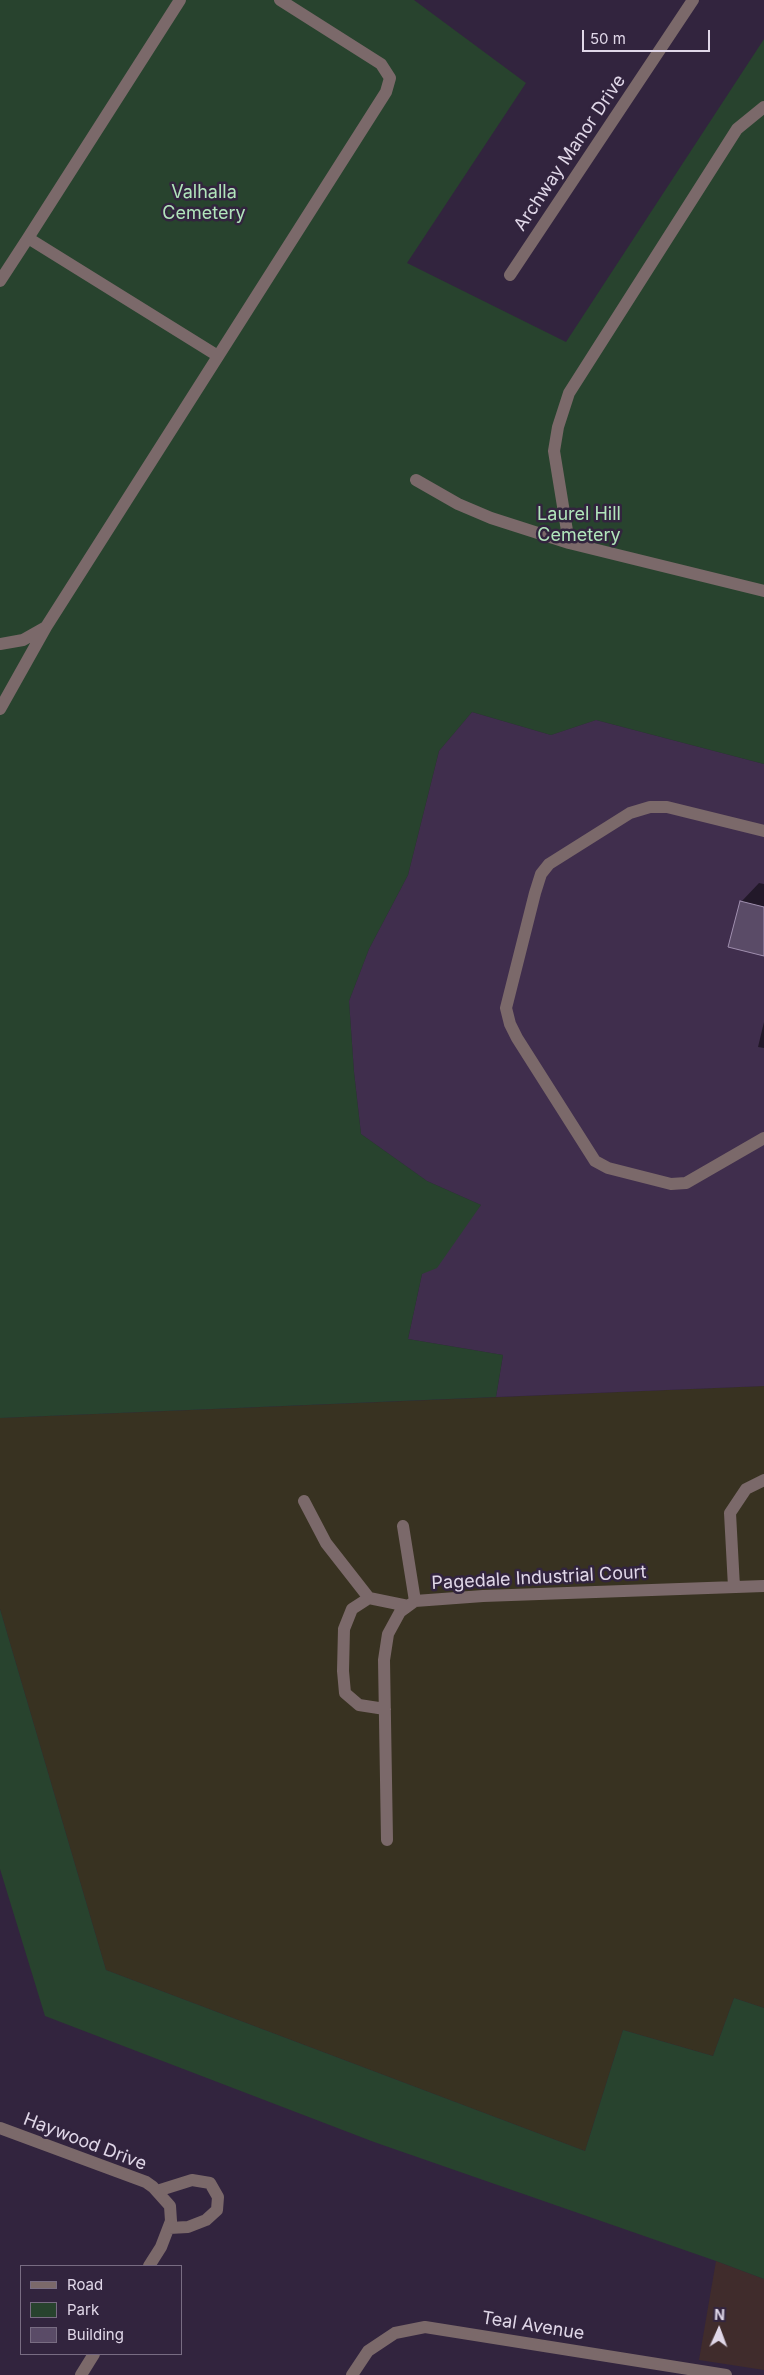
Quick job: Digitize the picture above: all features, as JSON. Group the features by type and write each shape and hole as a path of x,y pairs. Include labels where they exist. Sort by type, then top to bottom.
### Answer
{"street":[{"path":"0,281 180,0"},
{"path":"0,709 46,626 386,92 390,78 381,64 280,0"},
{"name":"Archway Manor Drive","path":"510,275 693,0"},
{"path":"568,543 554,451 558,427 569,393 738,129 764,107"},
{"path":"28,238 218,356"},
{"path":"416,480 458,504 491,518 568,543 764,591"},
{"path":"0,644 23,640 46,626"},
{"path":"764,831 668,807 650,807 630,813 549,864 542,874 535,893 506,1008 510,1024 522,1046 595,1161 608,1168 671,1184 686,1183 764,1138"},
{"path":"734,1587 730,1513 746,1489 764,1480"},
{"path":"304,1501 326,1543 369,1598 352,1609 344,1629 343,1671 345,1693 359,1705 385,1709"},
{"path":"387,1840 384,1660 388,1634 400,1612 412,1604 403,1526"},
{"name":"Pagedale Industrial Court","path":"369,1598 412,1604 483,1596 764,1586"},
{"name":"Haywood Drive","path":"0,2128 146,2182 170,2206 172,2221 169,2228 188,2227 206,2220 217,2210 218,2197 210,2183 192,2180 157,2191"},
{"path":"150,2265 161,2248 169,2228"},
{"name":"Teal Avenue","path":"352,2375 368,2350 394,2333 425,2327 726,2375"},
{"path":"80,2375 93,2355"}],"shaded area":[{"path":"472,712 551,735 596,720 764,764 764,1386 496,1397 503,1355 408,1339 422,1274 481,1205 427,1181 361,1134 349,1001 369,949 408,875 439,751"},
{"path":"764,1386 764,2008 734,1998 713,2056 623,2030 585,2151 106,1970 0,1609 0,1418"},
{"path":"716,2261 764,2279 764,2370 699,2360"}],"green space":[{"path":"0,0 414,0 526,83 407,263 566,342 764,39 764,764 596,720 551,735 472,712 439,751 408,875 369,949 349,1001 361,1134 427,1181 481,1205 437,1268 422,1274 408,1339 503,1355 496,1397 0,1418"},
{"path":"0,1609 106,1970 585,2151 623,2030 713,2056 734,1998 764,2008 764,2279 374,2142 45,2016 0,1869"}],"building":[{"path":"740,901 764,907 764,956 728,947"}],"park label":[{"name":"Valhalla Cemetery","path":"204,203"},
{"name":"Laurel Hill Cemetery","path":"579,525"}]}
